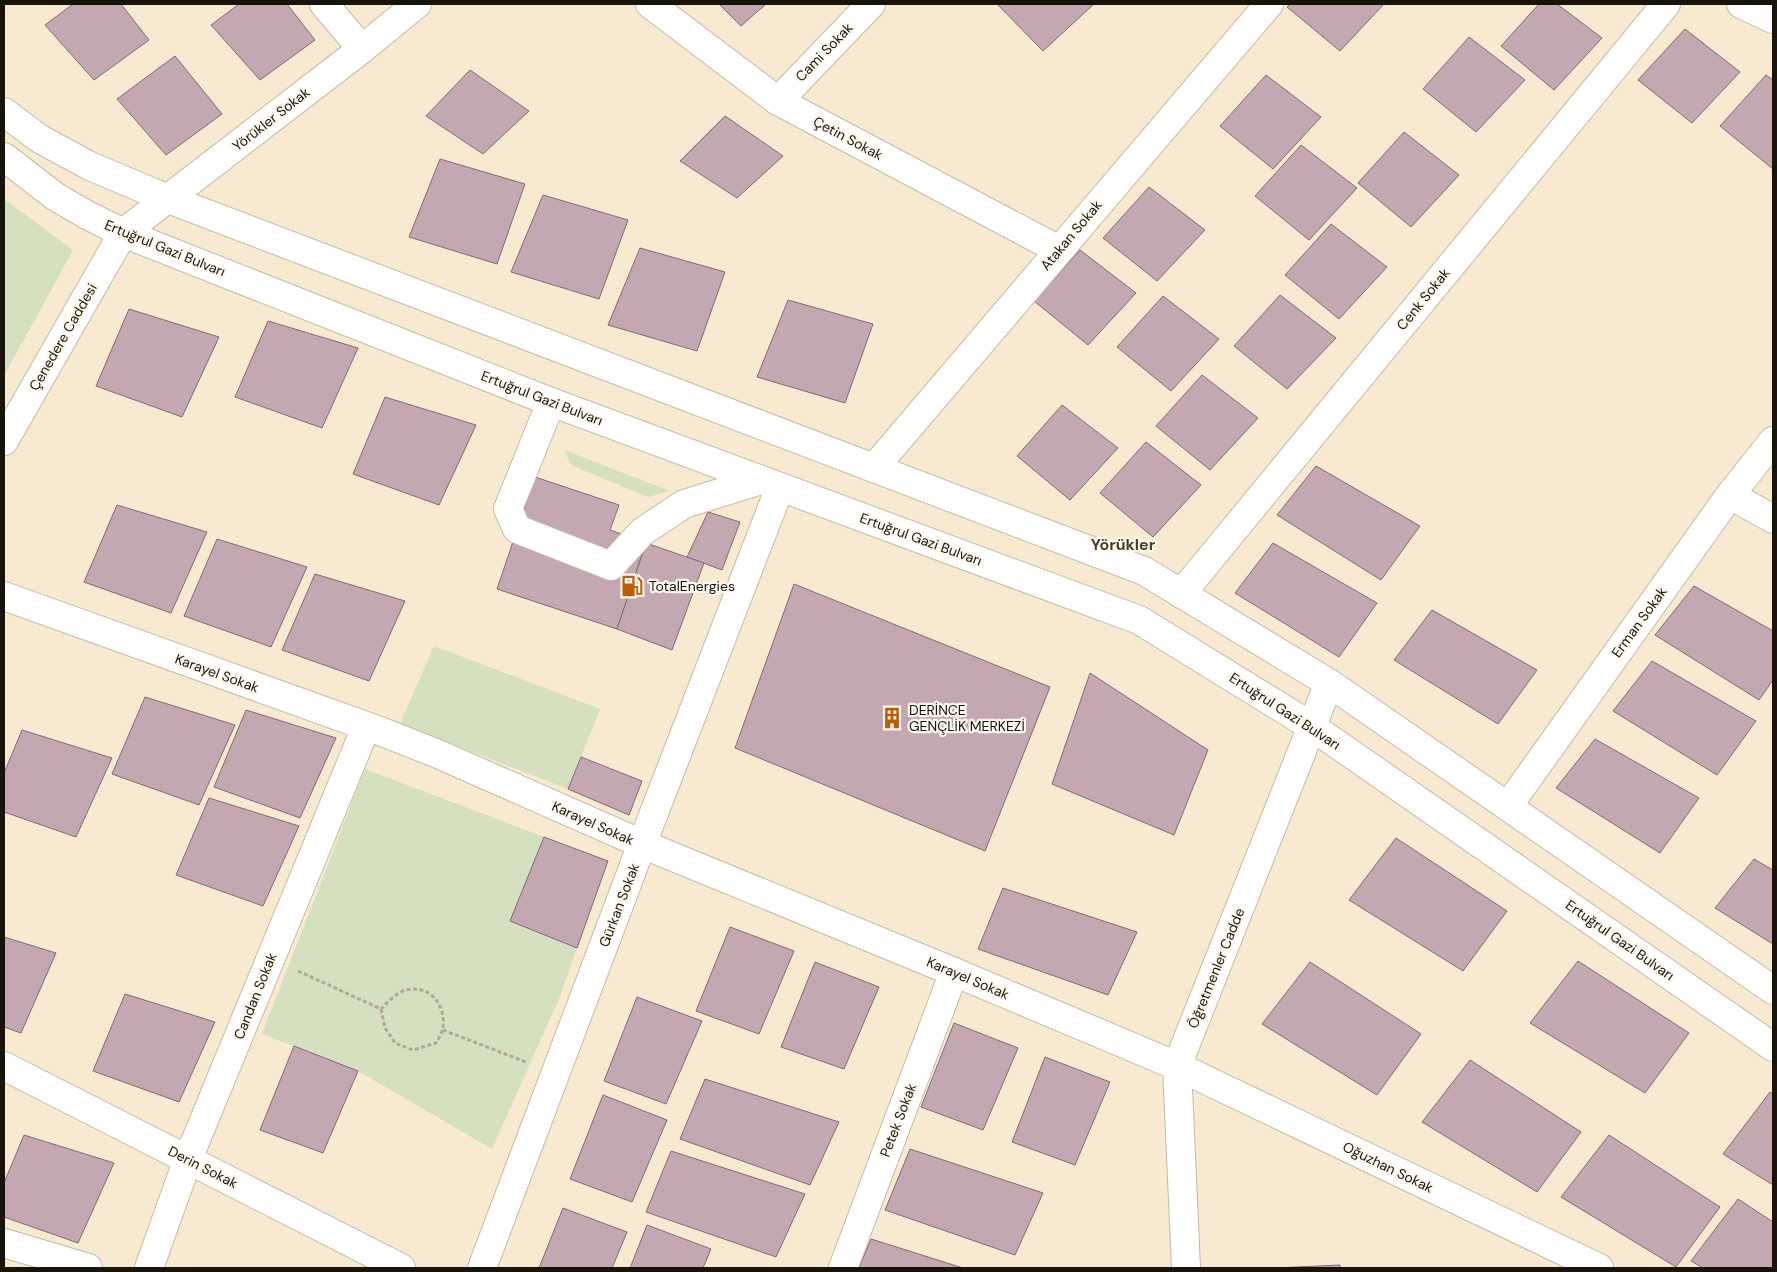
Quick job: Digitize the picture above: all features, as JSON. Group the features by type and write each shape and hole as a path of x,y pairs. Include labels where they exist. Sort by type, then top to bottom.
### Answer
{"street":[{"path":"324,4 362,49"},
{"name":"Yörükler Sokak","path":"123,233 362,49 417,4"},
{"name":"Çetin Sokak","path":"650,4 778,101 1059,250"},
{"name":"Cami Sokak","path":"778,101 871,4"},
{"name":"Atakan Sokak","path":"874,468 1269,4"},
{"name":"Cenk Sokak","path":"1180,594 1666,4"},
{"path":"1741,4 1773,19"},
{"path":"4,112 40,139 90,166 168,199 1144,571 1329,683 1773,990"},
{"name":"Ertuğrul Gazi Bulvarı","path":"4,157 56,197 86,216 123,233 550,402 1139,620 1311,726 1773,1046"},
{"name":"Çenedere Caddesi","path":"4,441 123,233"},
{"path":"550,402 508,509 517,529 611,566 642,532 684,504 770,483"},
{"name":"Erman Sokak","path":"1508,806 1730,495 1773,441"},
{"name":"Gürkan Sokak","path":"482,1268 642,844 770,483"},
{"path":"1730,495 1773,519"},
{"name":"Karayel Sokak","path":"4,596 438,754 642,844 1177,1066"},
{"name":"Öğretmenler Cadde","path":"1186,1268 1177,1066 1329,683"},
{"name":"Candan Sokak","path":"149,1268 188,1159 366,727"},
{"name":"Petek Sokak","path":"843,1268 954,972"},
{"name":"Derin Sokak","path":"4,1066 401,1268"},
{"name":"Oğuzhan Sokak","path":"1177,1066 1599,1268"},
{"path":"4,1243 88,1268"}],"path":[{"path":"297,971 381,1009"},
{"path":"406,990 422,990 436,997 443,1011 443,1030 436,1042 413,1050 395,1043 385,1028 381,1009 392,998 406,990"},
{"path":"443,1030 530,1064"}],"green space":[{"path":"4,199 73,250 4,376"},
{"path":"564,450 670,491 648,497 571,465"},
{"path":"434,646 600,709 568,789 400,724"},
{"path":"365,769 544,837 511,921 577,948 561,994 492,1149 358,1071 262,1034"}],"building":[{"path":"73,4 121,4 149,40 94,80 45,25"},
{"path":"239,4 287,4 315,40 260,80 211,25"},
{"path":"719,4 766,4 741,26"},
{"path":"997,4 1094,4 1043,51"},
{"path":"1290,4 1384,4 1340,51 1287,7"},
{"path":"1539,4 1557,4 1602,38 1554,90 1501,46"},
{"path":"1685,29 1740,72 1692,123 1638,80"},
{"path":"1469,37 1525,80 1476,132 1423,89"},
{"path":"175,56 222,114 166,155 117,99"},
{"path":"470,70 529,111 483,154 426,116"},
{"path":"1266,75 1321,117 1273,169 1220,126"},
{"path":"1766,75 1773,80 1773,169 1720,126"},
{"path":"725,116 783,156 737,198 680,161"},
{"path":"1404,132 1459,175 1411,227 1358,183"},
{"path":"1301,145 1357,188 1309,240 1255,196"},
{"path":"440,159 525,184 497,264 409,237"},
{"path":"1149,187 1205,230 1157,281 1103,238"},
{"path":"543,195 628,220 599,299 511,272"},
{"path":"1331,224 1387,267 1339,319 1285,275"},
{"path":"640,248 725,272 697,351 608,325"},
{"path":"1080,250 1136,293 1088,345 1034,301"},
{"path":"1280,295 1336,338 1287,389 1234,346"},
{"path":"1163,296 1219,339 1171,391 1117,347"},
{"path":"788,300 873,324 845,403 757,377"},
{"path":"129,309 219,337 182,417 96,386"},
{"path":"268,321 358,348 322,428 235,397"},
{"path":"1202,375 1258,418 1210,470 1156,426"},
{"path":"385,397 476,425 439,505 353,474"},
{"path":"1062,405 1118,448 1070,500 1017,456"},
{"path":"1146,442 1201,485 1153,537 1100,493"},
{"path":"1316,466 1420,526 1381,580 1277,515"},
{"path":"535,477 619,505 610,530 646,543 617,629 497,589"},
{"path":"117,505 207,532 171,613 84,582"},
{"path":"708,512 740,522 722,570 687,557"},
{"path":"217,539 307,567 271,647 184,616"},
{"path":"646,543 704,563 672,650 617,629"},
{"path":"1273,543 1377,603 1339,657 1235,593"},
{"path":"315,574 405,601 369,681 282,650"},
{"name":"DERİNCE GENÇLİK MERKEZİ","path":"794,584 1050,687 985,851 735,748"},
{"path":"1694,586 1773,631 1773,680 1759,700 1655,635"},
{"path":"1432,610 1537,670 1498,724 1394,660"},
{"path":"1652,661 1756,721 1717,775 1613,711"},
{"path":"1090,673 1208,750 1174,835 1052,784"},
{"path":"145,697 235,725 199,805 112,774"},
{"path":"246,710 336,738 300,818 214,787"},
{"path":"22,730 112,758 76,837 4,812 4,773"},
{"path":"1595,739 1699,798 1660,853 1556,788"},
{"path":"581,757 642,781 629,815 568,789"},
{"path":"209,798 299,826 263,906 176,875"},
{"path":"544,837 608,861 577,948 510,921"},
{"path":"1396,838 1507,911 1463,971 1349,900"},
{"path":"1754,859 1773,870 1773,944 1715,908"},
{"path":"1003,888 1137,932 1108,995 978,949"},
{"path":"730,927 794,951 759,1034 696,1011"},
{"path":"4,937 56,953 21,1033 4,1027"},
{"path":"1578,961 1689,1033 1645,1093 1530,1023"},
{"path":"815,962 879,987 844,1069 781,1047"},
{"path":"1310,962 1421,1034 1377,1095 1262,1024"},
{"path":"125,994 215,1022 179,1102 93,1071"},
{"path":"637,997 702,1021 666,1104 604,1081"},
{"path":"954,1023 1018,1048 983,1130 921,1107"},
{"path":"294,1046 358,1071 323,1153 260,1130"},
{"path":"1045,1057 1110,1082 1075,1165 1012,1142"},
{"path":"1470,1060 1581,1132 1537,1192 1422,1122"},
{"path":"705,1079 839,1122 810,1185 680,1139"},
{"path":"1770,1092 1773,1094 1773,1185 1723,1154"},
{"path":"603,1095 667,1120 632,1202 570,1179"},
{"path":"24,1135 114,1163 78,1243 4,1217 4,1183"},
{"path":"1609,1135 1720,1207 1676,1267 1561,1197"},
{"path":"910,1149 1043,1193 1015,1255 885,1210"},
{"path":"671,1151 805,1194 776,1257 646,1212"},
{"path":"1738,1199 1773,1222 1773,1268 1703,1268 1691,1261"},
{"path":"563,1208 627,1232 612,1268 539,1268"},
{"path":"647,1225 711,1249 703,1268 630,1268"},
{"path":"871,1239 963,1268 859,1268"},
{"path":"1340,1265 1340,1268 1274,1268"}],"place":[{"name":"TotalEnergies","path":"632,586"},
{"name":"DERİNCE GENÇLİK MERKEZİ","path":"892,718"}],"district":[{"name":"Yörükler","path":"1123,544"}]}
